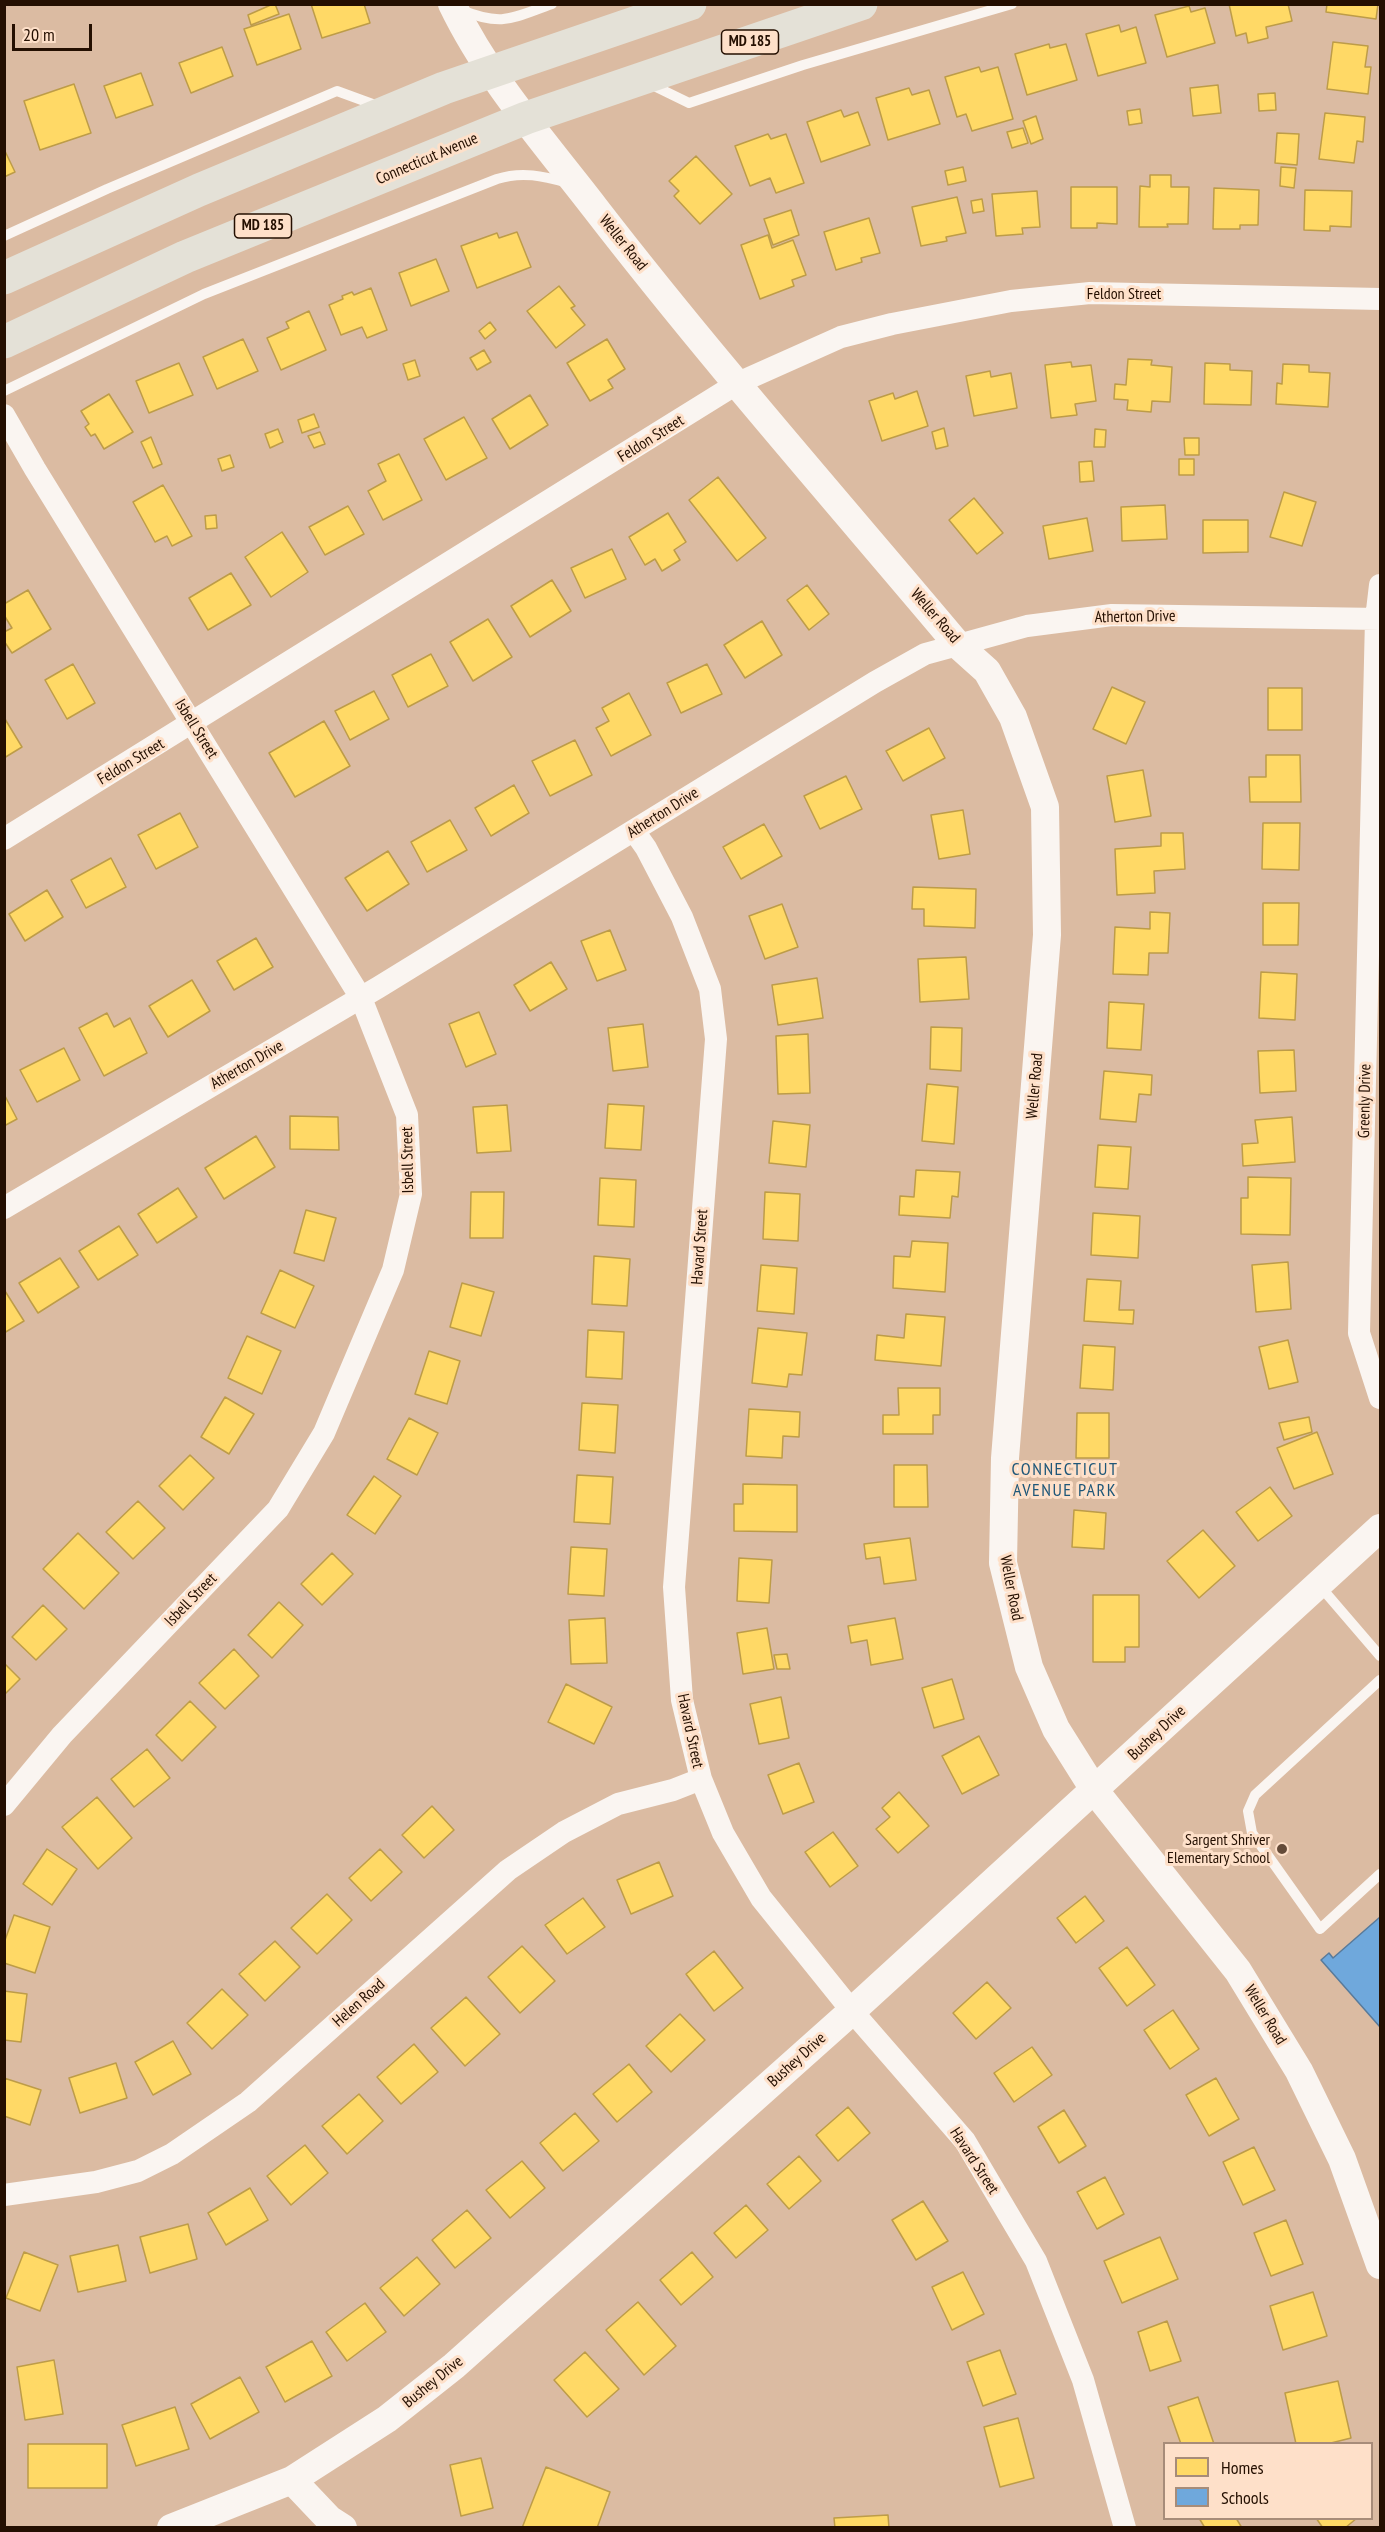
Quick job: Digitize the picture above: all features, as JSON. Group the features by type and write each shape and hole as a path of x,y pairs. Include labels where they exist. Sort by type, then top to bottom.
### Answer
{"main road":[{"path":"4,278 199,190 444,88 690,4"},
{"name":"Connecticut Avenue","path":"4,342 185,257 526,118 861,4"}],"street":[{"name":"Weller Road","path":"453,6 466,32 492,72 578,185 738,383 958,645 987,671 1013,717 1045,807 1047,935 1005,1458 1003,1563 1029,1667 1056,1728 1095,1791 1238,1971 1293,2061 1342,2159 1380,2265"},
{"name":"Feldon Street","path":"4,839 738,383 841,337 892,324 1011,301 1090,293 1380,299"},
{"name":"Isbell Street","path":"4,415 361,998 407,1115 411,1194 393,1270 324,1433 278,1509 62,1735 4,1805"},
{"name":"Greenly Drive","path":"1380,585 1359,1333 1380,1398"},
{"name":"Atherton Drive","path":"4,1208 361,998 875,682 925,654 1026,626 1112,615 1378,619"},
{"name":"Havard Street","path":"634,831 646,848 682,917 710,989 716,1039 674,1587 682,1700 701,1779 723,1833 761,1898 852,2011 965,2141 1036,2261 1083,2380 1125,2528"},
{"name":"Bushey Drive","path":"171,2528 292,2480 387,2419 454,2366 852,2011 1380,1528"},
{"name":"Helen Road","path":"4,2195 96,2182 138,2172 172,2154 248,2102 508,1870 564,1832 618,1804 674,1790 701,1779"},
{"path":"292,2480 329,2519 343,2528"}],"lane":[{"path":"453,6 481,18 500,21 552,4"},
{"path":"640,79 689,104 803,64 1012,4"},
{"path":"4,236 107,189 337,91 389,111"},
{"path":"4,391 204,294 497,179 506,176 537,174 578,185"},
{"path":"1319,1585 1380,1656"},
{"path":"1380,1680 1255,1796 1248,1811 1252,1833 1320,1929 1380,1874"}],"building: Homes":[{"path":"273,4 279,14 251,25 248,15"},
{"path":"311,4 364,4 370,23 322,38"},
{"path":"1229,4 1288,4 1292,21 1266,27 1268,38 1248,43 1246,33 1236,36"},
{"path":"1327,4 1378,4 1376,19 1326,12"},
{"path":"1189,6 1191,12 1205,8 1215,43 1167,57 1155,15"},
{"path":"289,14 301,49 257,65 244,29"},
{"path":"1119,25 1121,32 1136,27 1146,63 1098,76 1086,34"},
{"path":"1333,42 1368,46 1365,67 1371,67 1368,94 1327,89"},
{"path":"1049,44 1050,48 1066,44 1077,80 1027,95 1015,54"},
{"path":"222,47 233,76 191,93 179,63"},
{"path":"979,67 981,72 998,67 1013,119 972,131 966,114 957,117 945,77"},
{"path":"141,73 153,105 116,118 104,86"},
{"path":"74,84 91,133 40,150 24,101"},
{"path":"1218,85 1221,113 1193,116 1190,88"},
{"path":"909,88 912,95 929,90 940,124 888,140 876,98"},
{"path":"1275,93 1276,110 1259,111 1258,94"},
{"path":"1140,109 1142,123 1129,125 1127,111"},
{"path":"841,110 844,117 858,112 870,145 821,162 807,122"},
{"path":"1325,113 1365,117 1363,142 1357,141 1354,163 1319,159"},
{"path":"1036,116 1043,139 1031,144 1023,121"},
{"path":"1023,128 1028,143 1012,148 1007,132"},
{"path":"1277,133 1299,134 1297,165 1275,163"},
{"path":"768,134 771,139 786,134 804,183 776,193 770,178 750,186 735,146"},
{"path":"4,149 15,172 4,177"},
{"path":"696,156 732,194 700,224 674,196 679,191 669,181"},
{"path":"963,167 966,181 948,185 945,171"},
{"path":"1281,167 1296,168 1294,188 1280,186"},
{"path":"1150,175 1171,175 1171,187 1189,187 1188,224 1139,227 1140,186 1150,187"},
{"path":"1071,187 1117,187 1117,224 1097,223 1097,228 1071,228"},
{"path":"1214,188 1259,190 1258,225 1240,225 1240,229 1213,229"},
{"path":"1305,190 1352,191 1351,227 1330,226 1330,231 1304,230"},
{"path":"1037,191 1040,227 1022,228 1023,234 996,236 992,194"},
{"path":"957,197 966,233 946,237 947,241 921,246 912,207"},
{"path":"982,199 984,211 973,213 971,201"},
{"path":"791,210 799,235 773,245 764,219"},
{"path":"869,218 880,253 861,258 862,262 836,270 824,232"},
{"path":"517,232 531,267 477,288 461,246 497,233 499,238"},
{"path":"768,235 772,248 793,240 806,275 792,280 794,286 760,299 741,245"},
{"path":"436,259 449,291 411,306 399,273"},
{"path":"559,286 575,306 571,308 585,325 556,348 527,311"},
{"path":"371,288 387,330 367,338 362,327 341,335 329,305 343,299 342,296 352,292 354,295"},
{"path":"309,311 326,350 281,370 267,338 289,328 286,322"},
{"path":"490,322 496,330 485,339 479,331"},
{"path":"243,339 258,371 217,389 203,357"},
{"path":"607,339 625,369 608,380 613,388 590,401 567,363"},
{"path":"484,350 491,362 477,370 470,358"},
{"path":"1128,359 1152,360 1151,365 1172,367 1170,402 1152,401 1151,412 1127,410 1128,400 1114,399 1115,384 1126,385"},
{"path":"415,360 420,376 408,380 403,364"},
{"path":"1071,362 1072,367 1091,365 1096,401 1075,404 1077,415 1051,418 1045,365"},
{"path":"179,363 193,395 149,413 136,381"},
{"path":"1205,363 1230,364 1230,370 1252,371 1251,405 1204,404"},
{"path":"1283,364 1309,365 1309,372 1330,373 1328,407 1276,404 1277,383 1282,384"},
{"path":"990,371 991,377 1011,373 1017,408 974,416 966,376"},
{"path":"917,391 928,426 882,441 869,401 893,393 895,399"},
{"path":"109,394 133,432 104,449 95,434 91,436 85,427 89,424 81,411"},
{"path":"530,395 548,425 510,449 492,419"},
{"path":"314,414 319,427 302,433 298,420"},
{"path":"464,417 487,458 446,480 424,439"},
{"path":"944,428 948,446 936,449 932,432"},
{"path":"278,429 283,442 270,448 265,434"},
{"path":"1095,429 1106,430 1105,447 1094,447"},
{"path":"320,432 325,444 314,448 308,436"},
{"path":"151,437 162,464 153,468 141,442"},
{"path":"1184,438 1199,438 1199,455 1185,455"},
{"path":"399,454 422,500 383,520 368,491 386,481 378,464"},
{"path":"230,455 234,467 222,471 218,459"},
{"path":"1179,459 1194,459 1194,475 1179,475"},
{"path":"1092,461 1094,481 1080,482 1079,462"},
{"path":"718,477 766,538 737,561 689,500"},
{"path":"163,485 192,536 172,546 167,536 155,542 133,502"},
{"path":"1284,492 1316,502 1302,546 1270,537"},
{"path":"974,498 1003,533 977,554 949,520"},
{"path":"1165,505 1167,539 1122,541 1121,507"},
{"path":"348,506 364,534 325,555 309,527"},
{"path":"668,513 686,542 674,550 680,560 662,571 655,559 645,565 629,537"},
{"path":"216,515 217,528 206,529 205,516"},
{"path":"1087,518 1093,551 1049,559 1043,526"},
{"path":"1203,520 1248,520 1248,552 1203,553"},
{"path":"282,532 308,572 271,597 245,557"},
{"path":"612,549 626,579 585,598 571,568"},
{"path":"231,573 251,605 208,630 189,598"},
{"path":"552,580 571,611 530,637 511,606"},
{"path":"807,585 829,614 809,630 787,600"},
{"path":"28,590 51,629 12,653 4,641 4,632 12,628 4,615 4,604"},
{"path":"488,619 512,657 473,681 450,642"},
{"path":"762,621 782,655 745,678 724,645"},
{"path":"431,654 448,686 408,707 392,675"},
{"path":"73,664 95,703 67,719 45,680"},
{"path":"707,664 722,694 681,713 667,683"},
{"path":"1112,687 1145,702 1126,744 1093,729"},
{"path":"1268,688 1302,688 1302,730 1268,730"},
{"path":"374,691 389,719 350,740 335,711"},
{"path":"629,693 651,735 611,756 596,728 609,721 602,708"},
{"path":"4,720 22,747 4,758"},
{"path":"324,721 350,766 295,797 269,753"},
{"path":"929,728 945,758 903,781 886,751"},
{"path":"575,740 592,775 550,796 532,761"},
{"path":"1266,755 1300,755 1301,802 1250,802 1249,777 1266,777"},
{"path":"1143,770 1151,816 1115,822 1107,776"},
{"path":"846,776 862,809 820,829 804,796"},
{"path":"514,785 529,813 491,836 475,808"},
{"path":"963,810 970,854 939,859 931,815"},
{"path":"180,813 198,847 156,869 138,835"},
{"path":"450,820 467,850 427,872 411,842"},
{"path":"1263,823 1300,823 1299,870 1262,869"},
{"path":"764,824 782,856 741,879 723,847"},
{"path":"1161,833 1183,833 1185,869 1154,871 1155,893 1117,895 1115,849 1161,846"},
{"path":"388,851 409,884 367,911 345,878"},
{"path":"111,858 126,887 86,908 71,880"},
{"path":"913,887 976,889 975,928 924,926 924,909 912,909"},
{"path":"47,890 63,917 25,941 9,914"},
{"path":"1263,903 1299,903 1298,945 1263,945"},
{"path":"782,904 798,947 765,959 749,916"},
{"path":"1150,912 1170,913 1168,953 1149,953 1148,975 1113,974 1115,927 1150,929"},
{"path":"610,930 626,970 597,981 581,941"},
{"path":"256,938 273,967 234,990 217,961"},
{"path":"966,957 969,999 920,1002 918,959"},
{"path":"551,962 567,989 530,1011 514,985"},
{"path":"1261,972 1297,974 1295,1020 1259,1018"},
{"path":"817,978 823,1018 778,1025 772,985"},
{"path":"192,980 210,1011 168,1037 149,1006"},
{"path":"1109,1002 1144,1004 1141,1050 1107,1048"},
{"path":"479,1012 496,1054 466,1067 449,1024"},
{"path":"107,1013 114,1027 130,1018 147,1053 104,1076 79,1028"},
{"path":"643,1024 648,1067 613,1071 608,1028"},
{"path":"931,1027 962,1028 961,1071 930,1069"},
{"path":"808,1034 810,1093 778,1094 776,1036"},
{"path":"64,1048 80,1080 37,1102 20,1070"},
{"path":"1294,1050 1296,1091 1260,1093 1258,1051"},
{"path":"1104,1071 1152,1075 1151,1095 1139,1094 1136,1122 1100,1119"},
{"path":"927,1084 958,1087 954,1144 922,1141"},
{"path":"4,1094 17,1119 4,1126"},
{"path":"608,1104 644,1106 641,1150 605,1148"},
{"path":"507,1105 511,1151 477,1153 473,1107"},
{"path":"290,1116 338,1117 339,1150 290,1149"},
{"path":"1292,1117 1295,1162 1243,1166 1242,1144 1258,1143 1255,1120"},
{"path":"773,1121 810,1125 806,1167 769,1163"},
{"path":"256,1136 275,1167 224,1199 205,1168"},
{"path":"1098,1145 1131,1147 1128,1189 1095,1187"},
{"path":"916,1170 960,1172 958,1197 952,1196 950,1218 899,1215 900,1196 914,1197"},
{"path":"1248,1177 1291,1178 1290,1235 1241,1234 1241,1198 1248,1198"},
{"path":"600,1178 636,1180 634,1227 598,1225"},
{"path":"178,1188 197,1217 157,1243 138,1214"},
{"path":"471,1192 504,1192 503,1238 470,1238"},
{"path":"765,1192 800,1194 798,1241 763,1239"},
{"path":"306,1210 336,1218 324,1261 294,1253"},
{"path":"1093,1213 1140,1216 1138,1258 1091,1255"},
{"path":"119,1226 138,1255 98,1280 79,1251"},
{"path":"912,1241 948,1243 945,1292 893,1288 894,1256 910,1257"},
{"path":"594,1256 630,1259 627,1306 592,1304"},
{"path":"60,1258 79,1287 38,1313 19,1283"},
{"path":"1288,1262 1291,1309 1256,1312 1252,1265"},
{"path":"761,1265 797,1268 794,1314 757,1311"},
{"path":"280,1270 314,1286 295,1328 261,1313"},
{"path":"1087,1279 1121,1281 1119,1310 1134,1310 1133,1324 1084,1321"},
{"path":"462,1283 494,1292 481,1336 450,1327"},
{"path":"4,1292 24,1321 4,1333"},
{"path":"906,1314 945,1317 941,1366 875,1360 877,1335 904,1338"},
{"path":"758,1328 807,1333 802,1375 789,1374 787,1387 752,1383"},
{"path":"588,1330 624,1332 622,1379 586,1377"},
{"path":"247,1336 281,1351 262,1394 228,1378"},
{"path":"1288,1340 1298,1382 1269,1389 1259,1347"},
{"path":"1083,1345 1115,1347 1113,1390 1080,1388"},
{"path":"429,1351 460,1361 447,1404 415,1394"},
{"path":"898,1388 940,1388 940,1415 933,1415 933,1434 883,1434 883,1415 899,1415"},
{"path":"225,1397 254,1414 229,1454 201,1437"},
{"path":"582,1403 618,1405 615,1453 579,1450"},
{"path":"749,1409 800,1412 799,1437 783,1436 782,1458 746,1456"},
{"path":"1077,1413 1109,1413 1109,1458 1076,1458"},
{"path":"1309,1417 1312,1432 1284,1440 1279,1423"},
{"path":"409,1418 438,1433 417,1475 387,1459"},
{"path":"1317,1432 1333,1474 1294,1489 1277,1448"},
{"path":"190,1455 214,1478 183,1510 159,1486"},
{"path":"894,1465 927,1465 928,1507 894,1507"},
{"path":"577,1475 613,1477 610,1524 574,1522"},
{"path":"374,1476 401,1496 375,1534 347,1515"},
{"path":"743,1484 797,1485 797,1532 734,1531 734,1504 743,1504"},
{"path":"1270,1487 1292,1516 1258,1541 1236,1512"},
{"path":"138,1501 165,1528 133,1559 106,1532"},
{"path":"1074,1510 1106,1513 1104,1549 1072,1547"},
{"path":"1203,1530 1235,1566 1199,1598 1167,1561"},
{"path":"78,1533 119,1573 84,1609 43,1569"},
{"path":"910,1538 916,1580 884,1584 880,1557 866,1559 864,1544"},
{"path":"571,1547 607,1549 604,1596 568,1594"},
{"path":"332,1553 353,1574 322,1605 301,1584"},
{"path":"739,1558 772,1560 769,1603 737,1601"},
{"path":"1093,1595 1139,1595 1139,1647 1125,1647 1125,1662 1093,1662"},
{"path":"279,1602 303,1625 272,1658 248,1635"},
{"path":"43,1605 67,1629 36,1660 12,1637"},
{"path":"605,1618 607,1663 571,1664 569,1620"},
{"path":"895,1618 903,1659 871,1665 867,1640 851,1643 848,1626"},
{"path":"767,1628 774,1669 743,1674 737,1633"},
{"path":"234,1649 259,1676 225,1709 199,1683"},
{"path":"787,1654 790,1669 777,1669 774,1655"},
{"path":"4,1663 20,1679 4,1695"},
{"path":"952,1679 964,1719 934,1728 922,1688"},
{"path":"566,1684 612,1707 594,1744 548,1722"},
{"path":"781,1697 789,1738 759,1744 750,1704"},
{"path":"190,1701 216,1727 182,1761 156,1735"},
{"path":"979,1736 999,1775 962,1794 942,1756"},
{"path":"147,1749 170,1778 134,1807 111,1779"},
{"path":"799,1763 814,1802 783,1814 768,1775"},
{"path":"899,1792 929,1826 898,1853 876,1829 890,1817 882,1808"},
{"path":"97,1797 132,1838 98,1869 62,1827"},
{"path":"432,1806 454,1830 424,1858 402,1835"},
{"path":"833,1832 858,1866 830,1887 805,1852"},
{"path":"47,1849 77,1869 52,1905 23,1884"},
{"path":"380,1849 402,1872 371,1901 349,1878"},
{"path":"659,1862 673,1896 631,1914 617,1880"},
{"path":"327,1894 352,1920 317,1954 291,1928"},
{"path":"1085,1896 1104,1921 1076,1943 1057,1918"},
{"path":"583,1898 605,1927 567,1954 545,1925"},
{"path":"14,1915 50,1927 35,1973 4,1963 4,1943"},
{"path":"275,1941 300,1967 265,2001 239,1974"},
{"path":"522,1946 555,1981 520,2013 488,1977"},
{"path":"1127,1947 1155,1985 1127,2006 1099,1968"},
{"path":"714,1951 743,1988 714,2011 686,1974"},
{"path":"987,1982 1011,2008 976,2039 953,2013"},
{"path":"222,1989 248,2015 212,2049 187,2023"},
{"path":"4,1991 27,1994 21,2042 4,2040"},
{"path":"466,1997 500,2034 465,2066 431,2028"},
{"path":"1173,2010 1199,2049 1170,2069 1144,2030"},
{"path":"680,2014 705,2040 671,2072 646,2046"},
{"path":"173,2041 191,2074 153,2095 135,2062"},
{"path":"414,2044 438,2072 401,2104 377,2077"},
{"path":"1032,2047 1052,2075 1014,2102 994,2073"},
{"path":"116,2063 127,2098 80,2113 69,2078"},
{"path":"629,2064 652,2092 617,2122 593,2094"},
{"path":"4,2078 41,2090 30,2125 4,2116"},
{"path":"1216,2078 1239,2119 1209,2136 1186,2095"},
{"path":"359,2094 383,2121 347,2154 322,2126"},
{"path":"848,2107 870,2133 838,2161 816,2135"},
{"path":"1064,2110 1086,2146 1059,2163 1038,2127"},
{"path":"575,2113 599,2141 563,2171 540,2143"},
{"path":"305,2145 328,2173 291,2205 267,2176"},
{"path":"1254,2147 1275,2190 1243,2205 1223,2162"},
{"path":"799,2156 821,2181 789,2209 767,2184"},
{"path":"522,2161 545,2188 510,2218 486,2190"},
{"path":"1105,2177 1124,2214 1097,2229 1077,2192"},
{"path":"250,2188 268,2220 226,2245 208,2213"},
{"path":"923,2201 948,2241 916,2260 892,2220"},
{"path":"746,2205 768,2230 736,2258 714,2233"},
{"path":"467,2210 491,2238 455,2268 432,2240"},
{"path":"1286,2220 1303,2264 1271,2276 1254,2233"},
{"path":"188,2224 197,2259 150,2273 140,2237"},
{"path":"1160,2237 1178,2279 1122,2303 1104,2261"},
{"path":"118,2245 126,2281 78,2292 70,2256"},
{"path":"24,2252 58,2265 40,2311 6,2298"},
{"path":"692,2252 713,2277 681,2305 660,2280"},
{"path":"417,2257 440,2284 404,2316 380,2288"},
{"path":"963,2272 984,2314 952,2330 932,2287"},
{"path":"1313,2292 1327,2336 1283,2350 1270,2306"},
{"path":"638,2302 676,2346 644,2375 606,2330"},
{"path":"365,2303 386,2332 347,2361 326,2332"},
{"path":"1167,2321 1181,2361 1150,2371 1138,2332"},
{"path":"312,2341 332,2376 285,2402 266,2367"},
{"path":"1000,2350 1016,2394 983,2406 967,2362"},
{"path":"585,2352 619,2389 587,2417 554,2380"},
{"path":"54,2360 63,2414 25,2420 17,2367"},
{"path":"240,2377 259,2412 210,2439 191,2404"},
{"path":"1338,2381 1351,2438 1335,2442 1296,2442 1285,2393"},
{"path":"1198,2397 1213,2442 1180,2442 1168,2407"},
{"path":"175,2407 189,2449 136,2466 122,2425"},
{"path":"1018,2418 1034,2478 1000,2487 984,2427"},
{"path":"28,2444 107,2444 107,2488 28,2488"},
{"path":"481,2458 493,2508 461,2516 450,2465"},
{"path":"546,2467 610,2492 597,2528 522,2528"},
{"path":"888,2515 889,2528 835,2528 834,2518"},
{"path":"1200,2520 1237,2520 1242,2528 1205,2528"},
{"path":"1317,2520 1355,2520 1345,2528 1323,2528"}],"building: Schools":[{"path":"1380,1917 1380,2027 1321,1960 1329,1953 1333,1958"}],"place":[{"name":"Sargent Shriver Elementary School","path":"1282,1849"}],"district":[{"name":"CONNECTICUT AVENUE PARK","path":"1065,1480"}]}
